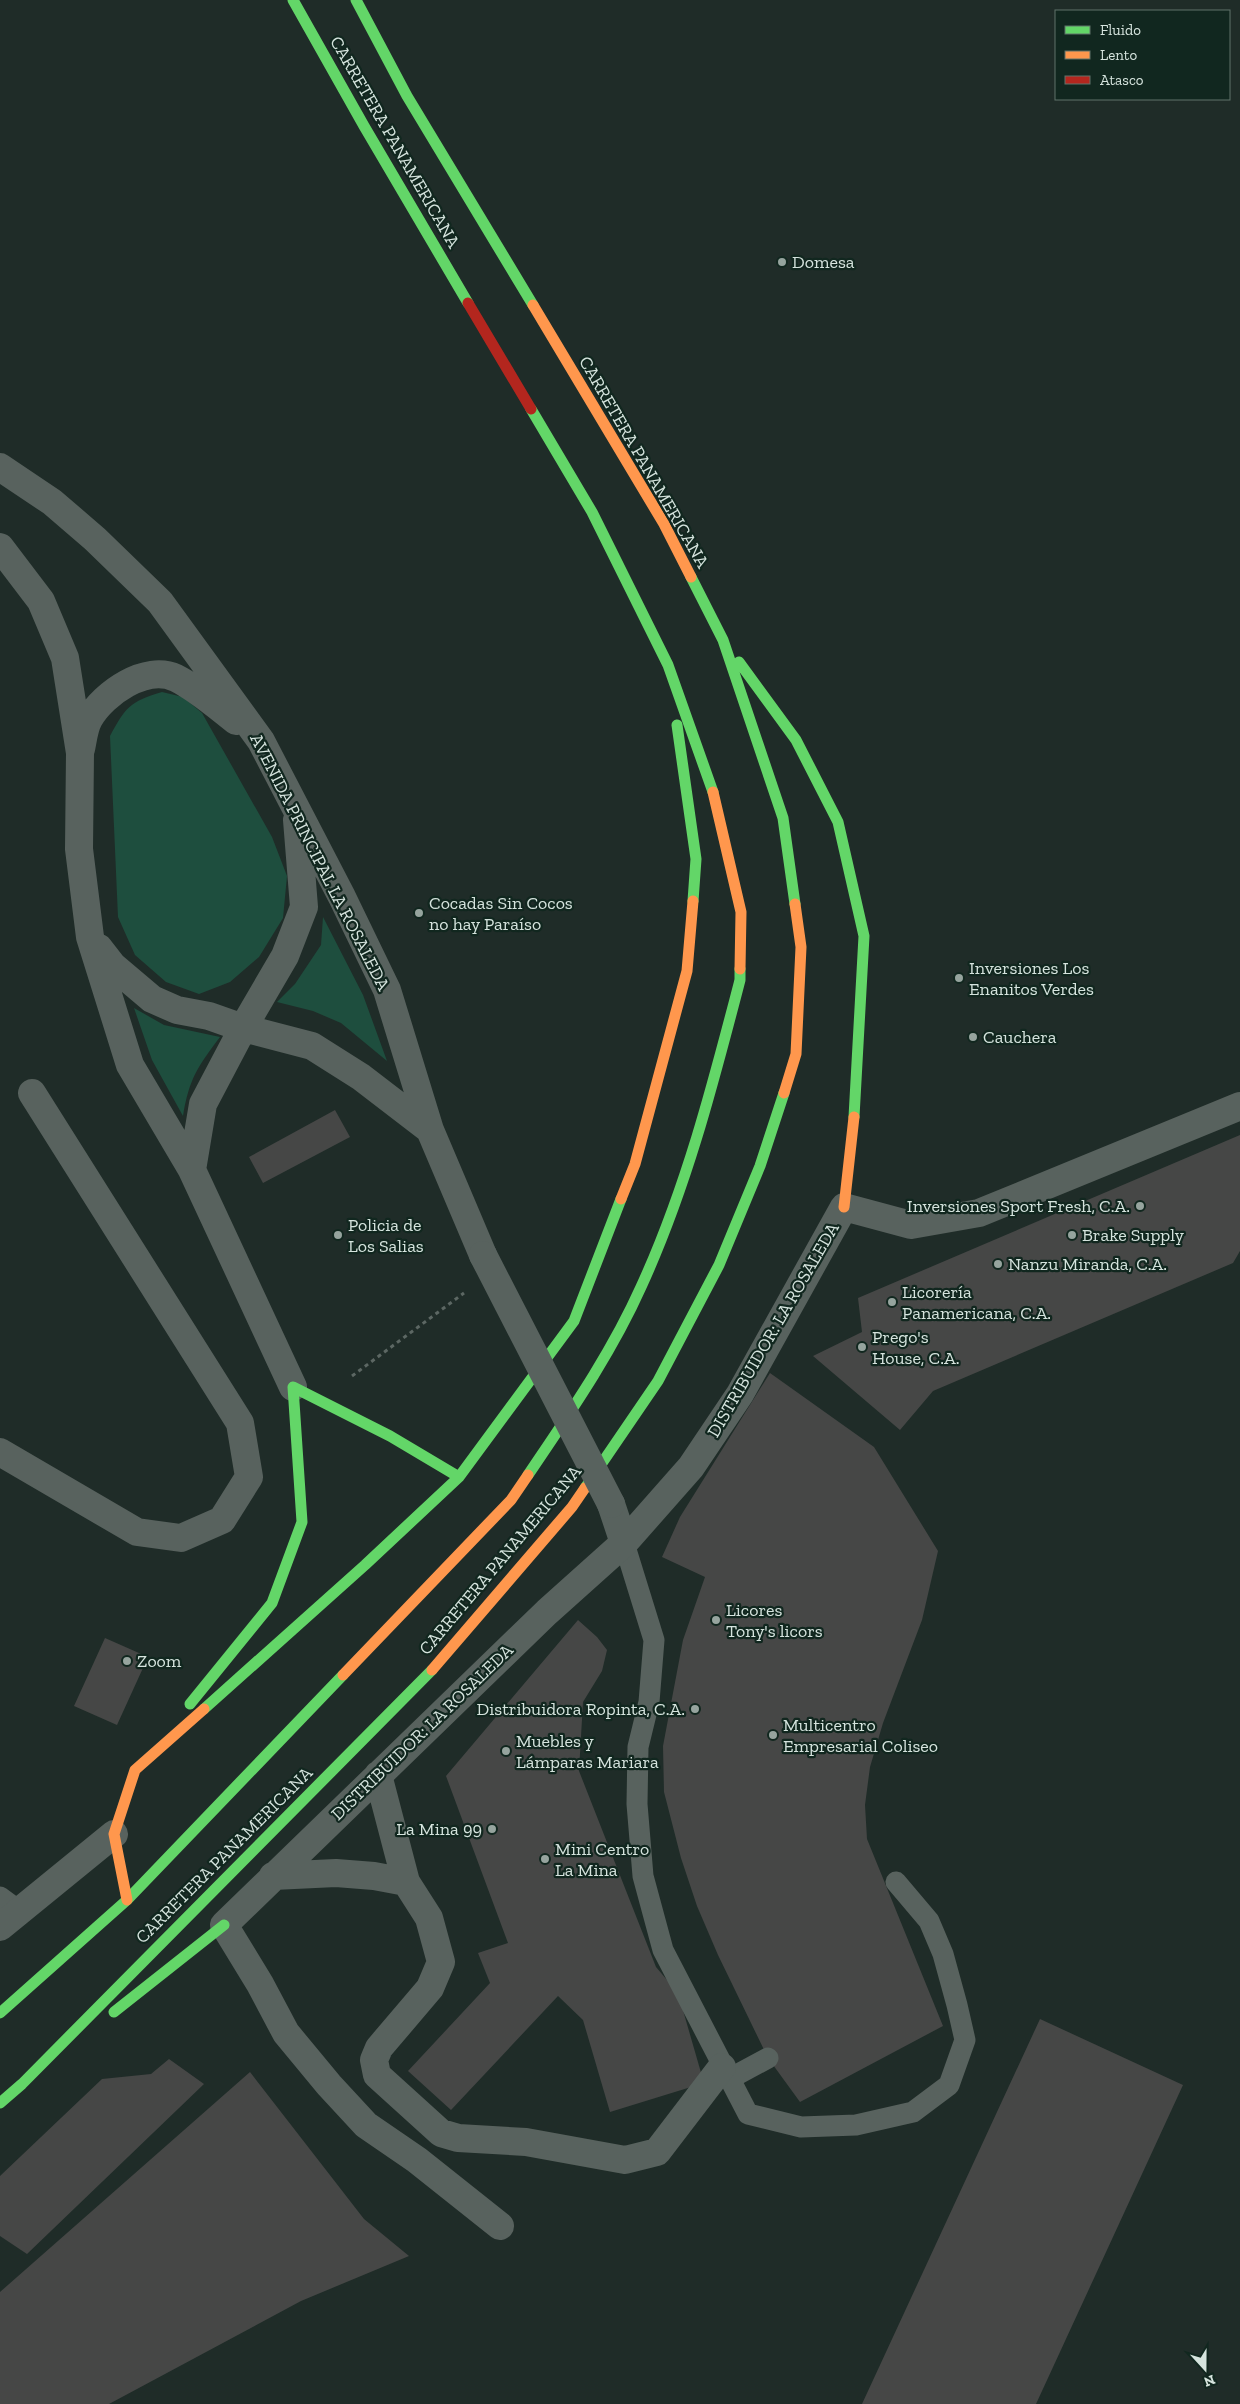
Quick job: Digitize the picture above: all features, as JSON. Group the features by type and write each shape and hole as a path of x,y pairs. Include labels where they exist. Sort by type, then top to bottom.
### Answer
{"main road":[{"name":"CARRETERA PANAMERICANA","path":"0,2013 127,1900 511,1500 592,1382 641,1287 682,1186 714,1085 740,980 741,912 714,795 668,665 592,512 364,126 293,0"},
{"name":"CARRETERA PANAMERICANA","path":"0,2103 22,2084 436,1666 572,1507 658,1381 719,1265 760,1166 796,1054 801,948 783,818 723,640 664,524 407,96 356,0"},
{"path":"723,640 796,740 838,822 864,936 853,1130 844,1208"},
{"path":"135,1770 365,1565 459,1477 574,1321 635,1164 687,971 696,859 668,665"},
{"path":"127,1900 114,1834 135,1770 272,1603 302,1522 293,1387 390,1436 459,1477"},
{"path":"22,2084 224,1925"}],"street":[{"name":"AVENIDA PRINCIPAL LA ROSALEDA","path":"0,467 52,502 95,539 160,602 261,741 388,990 430,1130 487,1264"},
{"path":"0,547 41,601 65,658 80,753 79,849 90,937 130,1065 192,1170 293,1387"},
{"path":"80,753 88,720 110,693 145,675 175,678 209,700 261,741"},
{"path":"192,1170 202,1104 285,956 304,906 296,807"},
{"path":"90,937 113,966 152,998 177,1010 209,1016 243,1028 312,1046 361,1077 430,1130"},
{"path":"0,1452 137,1532 182,1538 222,1520 249,1477 240,1423 32,1093"},
{"path":"844,1208 911,1225 979,1213 1240,1106"},
{"name":"DISTRIBUIDOR: LA ROSALEDA","path":"224,1925 547,1612 624,1543 691,1467 740,1394 844,1208"},
{"path":"487,1264 611,1504 624,1543"},
{"path":"378,1775 406,1882 430,1918 440,1962 430,1988 379,2048 374,2060 377,2075 441,2133 458,2138 526,2142 625,2160 657,2152 725,2073"},
{"path":"6,1912 114,1834"},
{"path":"273,1876 336,1873 374,1876 406,1882"},
{"path":"224,1925 260,1984 286,2033 329,2085 366,2125 417,2160 500,2226"}],"lane":[{"path":"624,1543 654,1640 648,1702 638,1747 637,1804 643,1876 663,1950 725,2073 748,2114 801,2127 856,2125 913,2112 949,2085 965,2040 958,2005 943,1954 929,1921 896,1882"},
{"path":"725,2073 768,2058"}],"path":[{"path":"320,1400 487,1264"}],"green space":[{"path":"162,692 183,697 202,713 272,837 287,876 283,918 259,957 230,982 199,994 166,982 135,955 118,917 110,736 120,718 130,707 142,699"},
{"path":"323,917 363,995 387,1061 341,1023 313,1011 277,1002 295,984 321,945"},
{"path":"134,1008 164,1025 220,1037 206,1056 192,1082 183,1116 152,1060"}],"building":[{"path":"335,1110 350,1137 263,1183 249,1157"},
{"path":"1240,1135 1240,1251 1233,1263 933,1391 900,1430 813,1356 862,1332 858,1298"},
{"name":"Multicentro Empresarial Coliseo","path":"770,1373 874,1447 938,1551 922,1620 883,1723 870,1767 865,1805 867,1839 943,2026 800,2102 768,2058 718,1955 697,1906 681,1858 664,1792 663,1746 683,1640 705,1577 662,1557 680,1517"},
{"name":"Mini Centro La Mina","path":"578,1620 597,1637 607,1650 602,1671 583,1702 579,1771 656,1967 678,1993 704,2083 610,2112 583,2020 558,1996 451,2110 408,2071 490,1983 478,1953 508,1943 446,1776"},
{"path":"105,1638 148,1657 117,1725 74,1706"},
{"path":"1040,2019 1183,2085 1036,2404 862,2404"},
{"path":"169,2059 204,2084 27,2254 0,2236 0,2176 102,2079 151,2074"},
{"path":"250,2072 364,2219 409,2256 301,2301 109,2404 0,2404 0,2292"}],"traffic: fast":[{"path":"293,0 364,126 468,303"},
{"path":"356,0 407,96 533,305"},
{"path":"531,409 592,512 668,665 713,792"},
{"path":"691,577 723,640 783,818 795,904"},
{"path":"739,662 796,740 838,822 864,936 854,1117"},
{"path":"677,725 696,859 693,901"},
{"path":"528,1475 603,1360 629,1312 657,1250 672,1212 697,1136 740,980 740,969"},
{"path":"585,1488 658,1381 719,1265 760,1166 784,1093"},
{"path":"204,1709 365,1565 459,1477 574,1321 621,1199"},
{"path":"190,1704 272,1603 302,1522 293,1387 390,1436 459,1477"},
{"path":"0,2103 22,2084 432,1670"},
{"path":"0,2013 127,1900 343,1675"},
{"path":"114,2012 224,1925"}],"traffic: slow":[{"path":"533,305 664,524 691,577"},
{"path":"713,792 741,912 740,969"},
{"path":"621,1199 635,1164 687,971 693,901"},
{"path":"784,1093 796,1054 801,947 795,904"},
{"path":"844,1207 854,1117"},
{"path":"343,1675 511,1500 528,1475"},
{"path":"432,1670 572,1507 585,1488"},
{"path":"127,1900 114,1834 135,1770 204,1709"}],"traffic: jam":[{"path":"468,303 531,409"}],"place":[{"name":"Domesa","path":"782,262"},
{"name":"Cocadas Sin Cocos no hay Paraíso","path":"419,913"},
{"name":"Inversiones Los Enanitos Verdes","path":"959,978"},
{"name":"Cauchera","path":"973,1037"},
{"name":"Inversiones Sport Fresh, C.A.","path":"1140,1206"},
{"name":"Policia de Los Salias","path":"338,1235"},
{"name":"Brake Supply","path":"1072,1235"},
{"name":"Nanzu Miranda, C.A.","path":"998,1264"},
{"name":"Licorería Panamericana, C.A.","path":"892,1302"},
{"name":"Prego's House, C.A.","path":"862,1347"},
{"name":"Licores Tony's licors","path":"716,1620"},
{"name":"Zoom","path":"127,1661"},
{"name":"Distribuidora Ropinta, C.A.","path":"695,1709"},
{"name":"Multicentro Empresarial Coliseo","path":"773,1735"},
{"name":"Muebles y Lámparas Mariara","path":"506,1751"},
{"name":"La Mina 99","path":"492,1829"},
{"name":"Mini Centro La Mina","path":"545,1859"}]}
